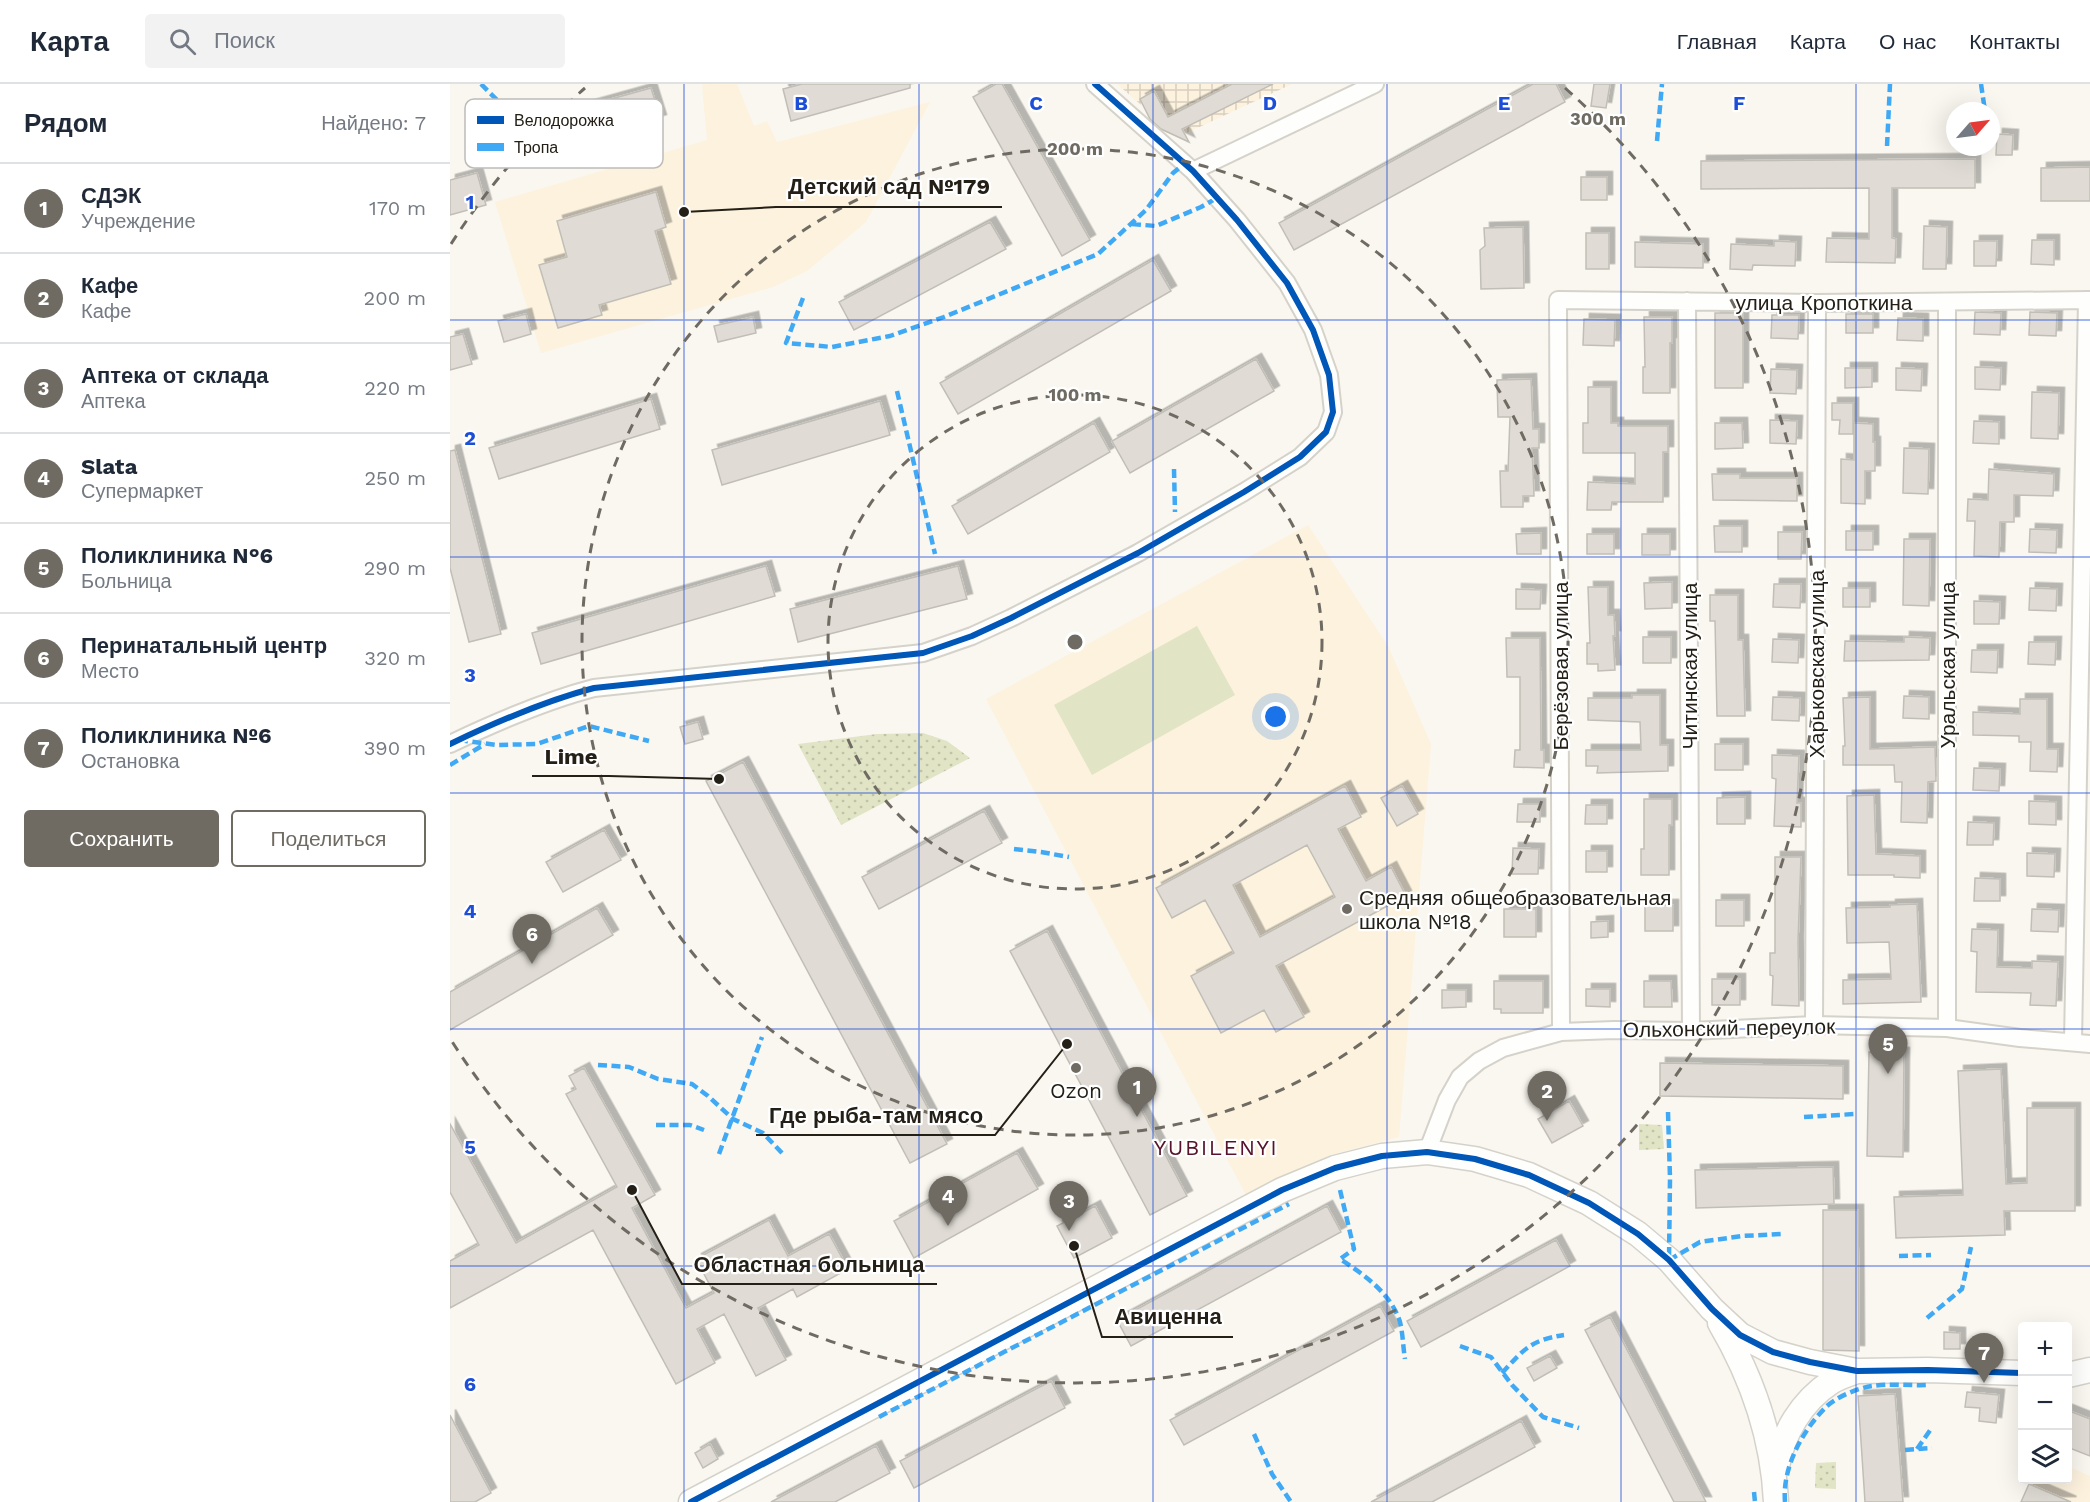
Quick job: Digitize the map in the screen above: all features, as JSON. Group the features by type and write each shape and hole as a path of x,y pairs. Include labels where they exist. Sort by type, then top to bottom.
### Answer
{"street":[{"path":"450,744 503,720 568,695 594,688 923,652 972,636 1138,553 1244,492 1300,457 1326,432 1333,412 1329,375 1313,330 1287,283 1237,220 1193,171 1095,84"},
{"path":"1193,171 1375,84"},
{"name":"улица Кропоткина","path":"1558,300 1817,303 2088,300"},
{"name":"Берёзовая улица","path":"1558,300 1561,1032"},
{"path":"2082,1042 2088,300"},
{"name":"Читинская улица","path":"1687,302 1691,1031"},
{"name":"Уральская улица","path":"1947,302 1947,1028"},
{"name":"Харьковская улица","path":"1814,1025 1817,303"},
{"name":"Ольхонский переулок","path":"1427,1152 1447,1100 1460,1077 1479,1061 1503,1048 1561,1032 1691,1031 1814,1025 1947,1028 2020,1038 2082,1042"},
{"path":"692,1502 1282,1190 1335,1168 1382,1156 1427,1152 1475,1159 1529,1175 1589,1203 1638,1234 1669,1260 1712,1309 1740,1335 1773,1352 1857,1371 2018,1373"},
{"path":"1712,1309 1734,1346 1754,1391 1768,1437 1776,1492"},
{"path":"2072,1374 2090,1370"},
{"path":"1776,1492 1780,1450 1794,1420 1812,1398 1832,1382 1857,1371"}],"shaded area":[{"path":"737,84 754,126 767,121 777,142 930,102 866,222 807,271 773,287 541,353 495,202 611,168 663,168 663,153 707,140 702,85"},
{"path":"1117,84 1292,84 1178,137"},
{"path":"1308,525 1388,646 1431,744 1399,1137 1330,1155 1248,1199 986,699"},
{"path":"2072,1468 2090,1476 2090,1502 2021,1502 2029,1484 2072,1484"}],"green space":[{"path":"1197,626 1235,695 1092,775 1054,705"},
{"path":"923,733 947,741 970,758 841,825 798,744 877,734"},
{"path":"1639,1124 1662,1125 1664,1149 1639,1150"},
{"path":"1836,1462 1836,1489 1815,1488 1816,1463"}],"building":[{"path":"802,84 910,84 910,88 791,121 783,89"},
{"path":"996,84 1002,84 1090,240 1062,256 973,97"},
{"path":"1232,84 1273,84 1182,129 1189,142 1161,129 1150,119 1140,99 1154,91 1168,117"},
{"path":"1533,84 1556,84 1565,102 1294,250 1279,223"},
{"path":"1594,84 1610,84 1606,108 1591,106"},
{"path":"651,88 654,99 611,99"},
{"path":"2000,134 2013,135 2012,155 2000,155"},
{"path":"1975,159 1975,188 1892,188 1892,238 1896,239 1895,263 1826,262 1827,238 1869,239 1869,188 1701,189 1701,161"},
{"path":"2090,167 2090,201 2041,201 2041,168"},
{"path":"477,173 486,205 450,215 450,180"},
{"path":"1581,177 1607,177 1607,200 1581,200"},
{"path":"656,192 666,227 655,231 671,284 599,305 602,315 558,328 539,265 567,257 557,221"},
{"path":"990,222 1006,249 854,330 839,302"},
{"path":"1924,226 1947,227 1946,269 1923,269"},
{"path":"1523,227 1524,288 1481,289 1480,250 1485,246 1484,228"},
{"path":"1586,233 1609,233 1609,269 1586,269"},
{"path":"2032,240 2054,240 2054,265 2031,264"},
{"path":"1774,241 1796,242 1795,266 1753,265 1752,270 1730,269 1731,244 1774,246"},
{"path":"1974,241 1997,241 1996,266 1974,266"},
{"path":"1635,242 1703,244 1703,268 1635,267"},
{"path":"1153,260 1171,291 958,414 940,383"},
{"path":"1975,312 2001,313 2000,335 1974,334"},
{"path":"2030,312 2057,313 2056,336 2029,335"},
{"path":"1715,313 1743,313 1743,388 1715,388"},
{"path":"526,314 531,334 504,342 498,321"},
{"path":"1846,314 1873,314 1873,333 1846,333"},
{"path":"1772,315 1799,315 1798,339 1771,338"},
{"path":"753,317 756,333 718,342 714,326"},
{"path":"1644,317 1672,317 1670,393 1643,393"},
{"path":"1898,318 1923,319 1923,341 1897,340"},
{"path":"1584,319 1615,320 1614,346 1583,345"},
{"path":"463,334 472,364 450,370 450,337"},
{"path":"1256,359 1274,391 1130,473 1112,441"},
{"path":"1975,367 2001,368 2000,390 1975,389"},
{"path":"1845,368 1872,368 1872,387 1845,388"},
{"path":"1896,368 1922,369 1921,391 1896,390"},
{"path":"1771,369 1797,370 1796,394 1770,393"},
{"path":"1531,379 1533,429 1539,429 1539,448 1532,448 1534,496 1523,496 1523,507 1501,507 1500,471 1508,471 1510,417 1498,417 1497,380"},
{"path":"1588,387 1611,387 1611,423 1618,423 1618,426 1668,426 1668,452 1663,452 1663,502 1612,502 1611,510 1587,510 1588,482 1635,484 1635,453 1583,453 1583,423 1588,423"},
{"path":"2032,392 2059,393 2058,439 2031,438"},
{"path":"651,399 660,429 499,479 489,448"},
{"path":"880,401 890,435 722,485 712,450"},
{"path":"1832,403 1853,403 1853,434 1839,434 1840,420 1832,420"},
{"path":"1770,420 1797,421 1796,444 1770,443"},
{"path":"1974,421 1999,422 1999,444 1973,443"},
{"path":"1094,423 1110,452 968,534 952,506"},
{"path":"1715,423 1742,423 1743,448 1715,449"},
{"path":"1854,423 1873,424 1875,471 1865,471 1865,504 1841,503 1841,459 1854,460"},
{"path":"1904,448 1929,449 1928,494 1903,493"},
{"path":"455,450 501,634 469,642 450,568 450,451"},
{"path":"1989,469 2054,474 2053,496 2014,495 2014,522 2000,522 1999,557 1974,556 1975,521 1967,521 1968,499 1988,500"},
{"path":"1712,474 1740,474 1740,478 1797,478 1797,501 1713,500"},
{"path":"1714,526 1742,526 1742,552 1715,552"},
{"path":"2030,529 2057,530 2056,553 2029,552"},
{"path":"1846,531 1873,531 1873,550 1846,550"},
{"path":"1778,532 1802,532 1801,559 1778,559"},
{"path":"1541,533 1541,554 1517,554 1516,534"},
{"path":"1587,534 1614,534 1614,554 1587,554"},
{"path":"1642,534 1670,534 1670,555 1642,555"},
{"path":"1904,539 1930,539 1929,606 1903,605"},
{"path":"766,566 775,596 541,664 532,633"},
{"path":"958,566 967,599 798,642 790,609"},
{"path":"1672,582 1672,608 1645,609 1644,583"},
{"path":"1774,584 1801,584 1800,608 1773,607"},
{"path":"1588,587 1608,587 1608,615 1614,615 1615,670 1598,671 1598,664 1587,664 1587,643 1590,643"},
{"path":"1843,588 1870,588 1870,607 1843,607"},
{"path":"2030,588 2057,589 2056,611 2029,610"},
{"path":"1516,589 1541,590 1540,609 1516,609"},
{"path":"1710,595 1738,595 1738,640 1743,640 1745,716 1717,716 1715,621 1710,621"},
{"path":"1974,601 2000,602 1999,624 1974,624"},
{"path":"1643,637 1671,637 1671,663 1643,663"},
{"path":"1904,637 1930,638 1929,660 1844,661 1845,641 1904,642"},
{"path":"1506,638 1540,638 1541,750 1544,750 1544,768 1514,767 1515,750 1520,750 1520,677 1507,677"},
{"path":"1773,639 1799,640 1798,663 1772,662"},
{"path":"2029,642 2056,642 2055,665 2028,664"},
{"path":"1972,650 1998,650 1997,673 1971,672"},
{"path":"1632,695 1660,695 1660,745 1668,745 1668,771 1597,773 1598,766 1586,766 1586,750 1641,750 1640,722 1588,720 1588,698 1632,698"},
{"path":"1904,696 1929,697 1929,719 1903,718"},
{"path":"1773,697 1800,698 1799,721 1772,720"},
{"path":"1870,697 1870,749 1935,747 1936,781 1928,782 1927,823 1901,822 1902,782 1895,782 1894,765 1843,765 1843,746 1845,746 1843,698"},
{"path":"2020,699 2047,699 2047,749 2058,749 2057,772 2030,771 2031,742 2019,742 2019,736 1973,735 1973,712 2020,714"},
{"path":"698,722 703,739 685,744 680,727"},
{"path":"1715,744 1743,744 1743,770 1715,770"},
{"path":"1772,755 1799,756 1797,803 1801,803 1801,827 1774,826 1776,779 1772,778"},
{"path":"743,762 947,1144 910,1163 706,781"},
{"path":"1974,768 2000,769 1999,791 1973,790"},
{"name":"Средняя общеобразовательная школа №18","path":"1345,786 1361,817 1338,829 1366,881 1391,867 1406,896 1276,966 1304,1017 1276,1032 1264,1010 1221,1033 1191,976 1234,953 1205,900 1172,918 1156,888","holes":["1307,845 1335,897 1260,937 1233,885"]},
{"path":"1402,786 1418,814 1397,826 1381,798"},
{"path":"1874,795 1876,854 1920,856 1920,878 1894,877 1894,875 1848,875 1847,796"},
{"path":"1745,797 1745,824 1717,824 1717,798"},
{"path":"1644,799 1672,799 1672,825 1669,825 1669,875 1641,875 1641,849 1644,849"},
{"path":"2029,801 2056,802 2056,825 2029,824"},
{"path":"1518,804 1540,804 1540,822 1517,822"},
{"path":"1586,805 1607,805 1607,824 1585,824"},
{"path":"984,811 1002,843 879,909 862,877"},
{"path":"1968,822 1994,823 1993,845 1967,845"},
{"path":"604,830 621,860 563,892 546,862"},
{"path":"1513,848 1539,849 1538,874 1512,874"},
{"path":"1586,851 1607,851 1607,872 1586,872"},
{"path":"2027,853 2055,854 2054,877 2027,876"},
{"path":"1775,857 1801,857 1798,941 1799,1006 1772,1005 1773,976 1770,975 1770,953 1775,953"},
{"path":"1975,878 2000,879 2000,901 1974,901"},
{"path":"1716,900 1744,900 1744,926 1716,926"},
{"path":"1917,904 1921,1002 1843,1004 1843,980 1891,979 1889,942 1847,943 1846,908"},
{"path":"1645,905 1673,905 1673,931 1645,931"},
{"path":"597,908 613,935 450,1030 450,992"},
{"path":"1504,909 1536,909 1536,937 1504,937"},
{"path":"2032,909 2059,910 2058,932 2031,931"},
{"path":"1608,921 1608,937 1591,938 1591,922"},
{"path":"1972,929 1998,930 1997,967 2032,968 2032,961 2058,962 2056,1006 2030,1005 2031,993 1976,992 1977,952 1971,951"},
{"path":"1047,931 1187,1196 1150,1215 1010,951"},
{"path":"1712,979 1740,979 1740,1005 1712,1005"},
{"path":"1494,981 1543,981 1543,1013 1501,1013 1501,1009 1494,1009"},
{"path":"1644,981 1671,981 1672,1007 1644,1007"},
{"path":"1586,989 1610,989 1610,1007 1586,1006"},
{"path":"1442,990 1466,990 1466,1007 1442,1008"},
{"path":"1869,1052 1904,1053 1903,1157 1867,1156"},
{"path":"1660,1063 1843,1066 1843,1099 1660,1096"},
{"path":"584,1068 655,1195 632,1208 686,1308 714,1293 696,1259 769,1220 788,1256 829,1234 848,1269 797,1297 793,1289 758,1308 786,1360 756,1376 724,1314 697,1329 715,1363 676,1384 593,1230 450,1308 450,1261 479,1245 450,1192 450,1124 516,1243 617,1187 566,1094 576,1089 569,1076"},
{"path":"2001,1069 2006,1184 2027,1183 2027,1108 2075,1108 2075,1211 2004,1211 2005,1235 1896,1238 1894,1197 1963,1195 1958,1071"},
{"path":"1569,1101 1583,1126 1552,1143 1538,1119"},
{"path":"1017,1153 1038,1189 914,1258 894,1221"},
{"path":"1833,1167 1834,1204 1696,1208 1695,1170"},
{"path":"1095,1206 1112,1238 1074,1258 1057,1226"},
{"path":"1327,1206 1341,1232 1131,1346 1117,1320"},
{"path":"1823,1210 1858,1210 1859,1351 1823,1350"},
{"path":"1556,1240 1570,1266 1421,1347 1407,1321"},
{"path":"1380,1306 1394,1331 1184,1445 1170,1420"},
{"path":"1610,1317 1706,1502 1674,1502 1585,1330"},
{"path":"1944,1332 1960,1333 1960,1349 1944,1349"},
{"path":"1550,1356 1557,1368 1534,1381 1527,1368"},
{"path":"1051,1381 1065,1408 914,1488 900,1461"},
{"path":"1967,1392 1999,1395 1996,1423 1979,1421 1980,1408 1965,1407"},
{"path":"1895,1394 1903,1502 1865,1502 1858,1396"},
{"path":"2072,1412 2090,1419 2090,1456 2072,1449"},
{"path":"450,1415 491,1493 475,1502 450,1502"},
{"path":"1521,1421 1535,1447 1432,1502 1371,1502"},
{"path":"710,1444 718,1459 703,1468 695,1453"},
{"path":"876,1446 890,1473 835,1502 771,1502"},
{"path":"2029,1484 2071,1502 2021,1502"}],"marked path":[{"path":"481,84 496,99"},
{"path":"1657,141 1662,84"},
{"path":"1887,146 1890,84"},
{"path":"1981,84 1984,102"},
{"path":"803,298 786,343 832,347 890,336 944,317 1098,254 1146,210 1173,173 1185,163"},
{"path":"1132,224 1156,226 1217,198"},
{"path":"897,391 935,554"},
{"path":"1174,469 1175,512"},
{"path":"459,740 497,745 537,744 589,726 649,741"},
{"path":"450,765 485,744"},
{"path":"1014,849 1069,857"},
{"path":"719,1154 762,1037"},
{"path":"598,1065 629,1067 658,1079 692,1084 733,1119 763,1133 782,1153"},
{"path":"1668,1112 1669,1260"},
{"path":"1804,1117 1855,1114"},
{"path":"656,1125 690,1125 704,1130"},
{"path":"1340,1190 1354,1249 1340,1259 1367,1278 1390,1302 1400,1322 1405,1359"},
{"path":"879,1417 1289,1204"},
{"path":"1669,1260 1700,1242 1742,1236 1781,1234"},
{"path":"1927,1318 1962,1289 1971,1247"},
{"path":"1899,1256 1931,1255"},
{"path":"1502,1373 1529,1347 1543,1340 1564,1335"},
{"path":"1460,1346 1491,1357 1512,1385 1543,1417 1579,1428"},
{"path":"1785,1502 1787,1476 1795,1451 1809,1427 1830,1403 1872,1386 1928,1385"},
{"path":"1917,1449 1931,1429"},
{"path":"1254,1434 1272,1474 1291,1502"},
{"path":"1905,1450 1932,1448"},
{"path":"1754,1492 1755,1502"}],"cycle path":[{"path":"450,744 520,713 594,688 923,653 972,636 1138,553 1244,492 1300,457 1326,432 1333,412 1329,375 1313,330 1287,283 1237,220 1193,171 1095,84"},
{"path":"691,1502 1282,1190 1335,1168 1382,1156 1427,1152 1475,1159 1529,1175 1589,1203 1638,1234 1669,1260 1712,1309 1740,1335 1773,1352 1857,1371 1928,1370 2018,1373"}],"place":[{"name":"Детский сад №179","path":"684,212"},
{"name":"Lime","path":"719,779"},
{"name":"Средняя общеобразовательная школа №18","path":"1347,909"},
{"name":"Перинатальный центр","path":"532,964"},
{"name":"Где рыба-там мясо","path":"1067,1044"},
{"name":"Ozon","path":"1076,1068"},
{"name":"Поликлиника N°6","path":"1888,1074"},
{"name":"СДЭК","path":"1137,1117"},
{"name":"Кафе","path":"1547,1121"},
{"name":"Областная больница","path":"632,1190"},
{"name":"Slata","path":"948,1226"},
{"name":"Аптека от склада","path":"1069,1231"},
{"name":"Авиценна","path":"1074,1246"},
{"name":"Поликлиника №6","path":"1984,1383"}],"district":[{"name":"YUBILENYI","path":"1216,1147"}]}
